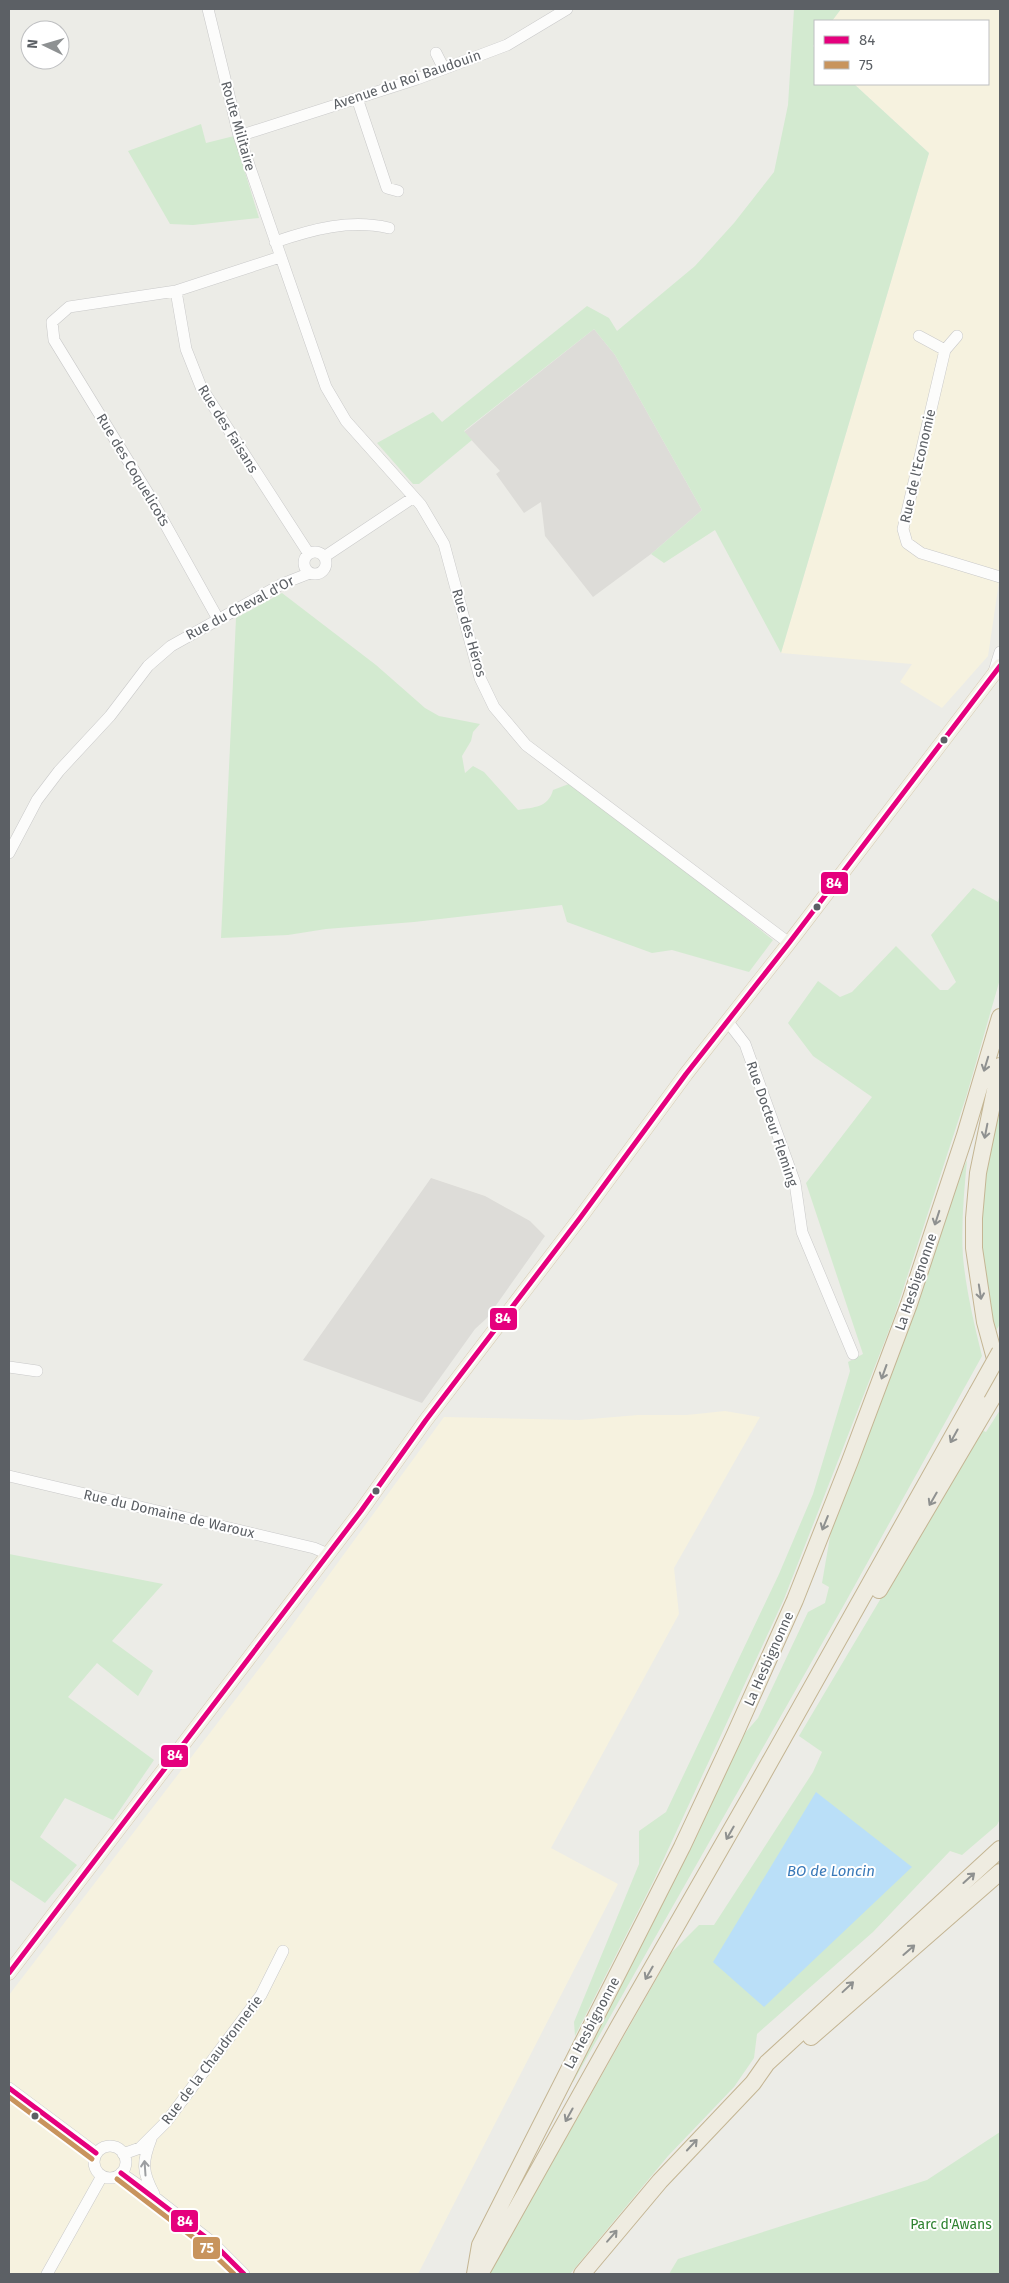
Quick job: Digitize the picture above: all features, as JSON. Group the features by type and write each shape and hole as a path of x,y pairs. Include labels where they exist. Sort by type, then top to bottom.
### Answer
{"highway":[{"name":"La Hesbignonne","path":"475,2274 480,2245 682,1846 795,1600 909,1304 965,1135 1000,1017"},
{"path":"1000,1066 978,1172 974,1218 974,1248 978,1284 985,1322 1000,1377"},
{"path":"480,2274 1000,1352"},
{"path":"754,1790 770,1776 1000,1385"},
{"path":"582,2274 660,2181 752,2084 768,2063 1000,1850"},
{"path":"752,2084 776,2069 1000,1872"},
{"path":"945,1919 964,1915 1000,1886"}],"main road":[{"path":"9,1973 328,1554 426,1420 580,1218 686,1074 998,670"}],"street":[{"name":"Route Militaire","path":"208,9 239,136 280,257"},
{"name":"Avenue du Roi Baudouin","path":"239,136 444,69 507,45 567,9"},
{"path":"436,53 444,69"},
{"path":"358,98 387,188 398,191"},
{"path":"275,242 327,227 348,224 364,223 389,228"},
{"path":"176,291 280,257"},
{"name":"Rue des Héros","path":"280,257 326,387 346,421 414,497 444,544 480,678 494,707 526,745 789,943"},
{"name":"Rue des Coquelicots","path":"176,291 69,307 52,322 54,340 149,495 218,619"},
{"name":"Rue des Faisans","path":"176,291 186,349 201,387 310,554"},
{"path":"919,336 946,350"},
{"name":"Rue de l'Economie","path":"957,336 946,350 903,529 907,543 921,553 1000,577"},
{"path":"324,557 414,497"},
{"path":"317,553 324,557 326,564 323,571 316,574 310,573 304,564 310,554 317,553"},
{"name":"Rue du Cheval d'Or","path":"9,853 37,800 59,770 110,716 148,666 170,646 282,584 310,573"},
{"path":"998,670 1000,652"},
{"name":"Rue Docteur Fleming","path":"728,1022 745,1044 794,1183 802,1232 853,1354"},
{"path":"9,1367 37,1371"},
{"name":"Rue du Domaine de Waroux","path":"9,1476 314,1548 328,1554"},
{"name":"Rue de la Chaudronnerie","path":"123,2154 140,2148 167,2121 255,2003 283,1951"},
{"path":"9,2088 96,2153"},
{"path":"152,2136 144,2156 144,2172 156,2198"},
{"path":"108,2146 117,2148 123,2154 126,2163 121,2174 111,2178 102,2176 95,2170 96,2153 108,2146"},
{"path":"121,2174 156,2198 212,2242 244,2274"},
{"path":"47,2274 102,2176"}],"shaded area":[{"path":"841,9 1000,9 1000,575 988,656 942,708 900,682 912,664 781,653 929,153 855,85 989,85 989,20 833,20"},
{"path":"594,329 615,355 702,510 651,554 593,597 545,536 541,502 524,513 496,474 500,471 464,432"},
{"path":"431,1178 485,1196 530,1221 545,1236 487,1318 475,1329 422,1403 303,1360"},
{"path":"725,1411 760,1417 674,1568 679,1614 551,1848 618,1884 418,2274 9,2274 9,1995 288,1631 444,1417 579,1420 638,1415 687,1415"}],"green space":[{"path":"794,9 841,9 833,20 814,20 814,85 855,85 929,153 781,653 715,530 664,563 651,554 702,510 615,355 594,329 464,431 472,440 419,484 413,484 377,443 433,412 442,422 587,306 609,318 617,331 695,266 734,223 774,172 788,105"},
{"path":"201,124 206,143 234,136 259,218 193,225 170,224 128,151"},
{"path":"282,593 376,665 425,708 439,716 480,724 473,732 471,741 462,756 465,773 473,766 484,772 518,810 540,806 548,800 553,790 574,782 773,940 749,972 672,950 652,953 567,922 562,905 414,922 326,929 288,935 221,938 236,618"},
{"path":"973,888 998,902 1000,893 1000,979 967,1094 893,1320 784,1599 653,1882 575,2036 574,2022 639,1864 639,1831 666,1812 779,1574 813,1494 850,1371 848,1362 863,1354 806,1183 872,1097 813,1056 788,1023 818,981 840,997 852,992 896,946 940,990 948,990 956,982 931,935"},
{"path":"1000,1099 1000,1324 994,1334 986,1299 979,1207"},
{"path":"967,1160 962,1245 968,1294 982,1356 845,1603 573,2082 569,2080 739,1740 758,1718 808,1612 825,1603 829,1587 822,1583 832,1525"},
{"path":"1000,1410 1000,1819 997,1825 962,1855 950,1851 873,1932 757,2034 754,2058 734,2087 668,2156 570,2274 489,2274 671,1953 699,1925 714,1925 813,1772 822,1752 799,1736 981,1430 986,1432"},
{"path":"9,1554 163,1584 112,1641 153,1671 138,1696 97,1663 68,1697 154,1760 113,1820 65,1798 40,1837 77,1865 45,1903 9,1879"},
{"name":"Parc d'Awans","path":"1000,2132 1000,2274 669,2274 678,2259 927,2180"}],"water":[{"name":"BO de Loncin","path":"816,1792 912,1867 764,2007 713,1962"}],"transit line":[{"name":"84","path":"9,1973 361,1511 426,1420 580,1218 686,1074 789,943 1000,666"},
{"name":"84","path":"9,2088 96,2153"},
{"name":"75","path":"9,2097 92,2159"},
{"name":"84","path":"121,2173 212,2242 244,2274"},
{"name":"75","path":"117,2179 207,2248 234,2274"}]}
